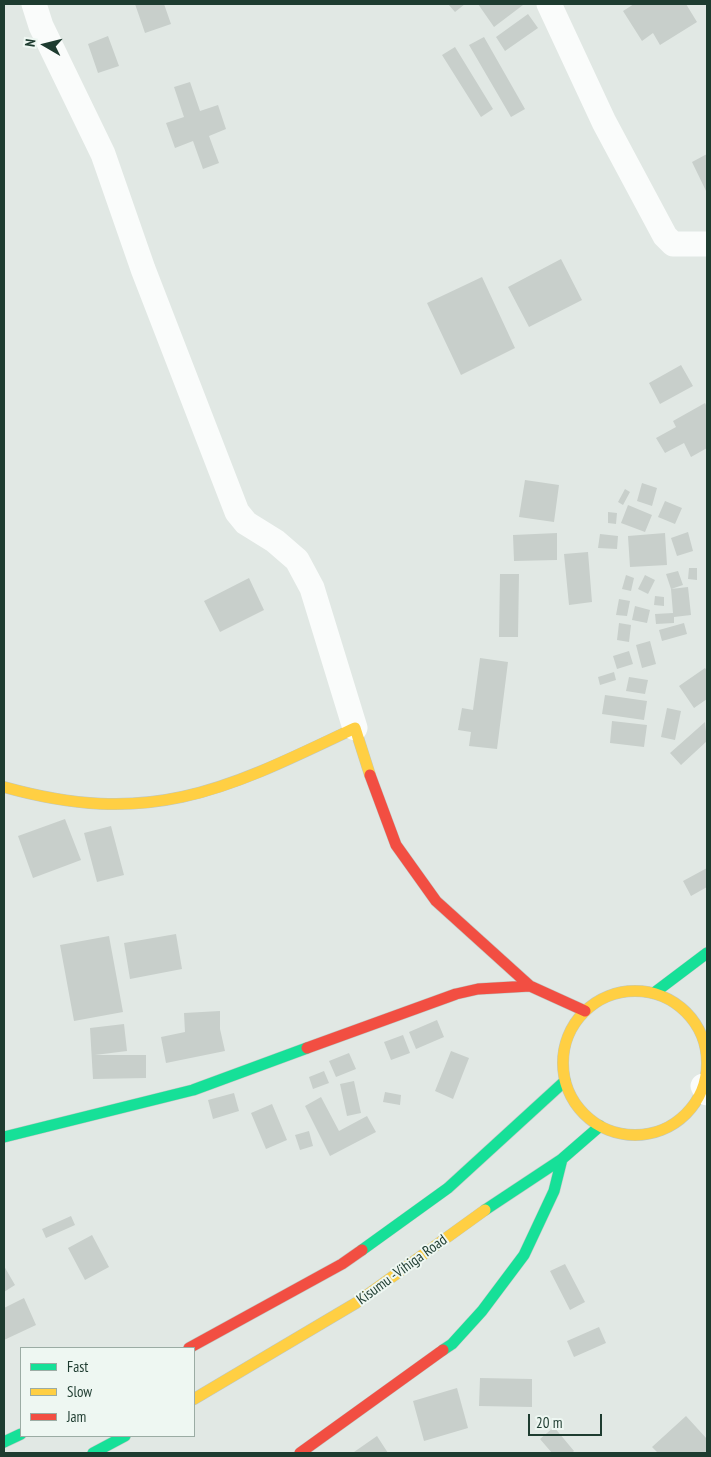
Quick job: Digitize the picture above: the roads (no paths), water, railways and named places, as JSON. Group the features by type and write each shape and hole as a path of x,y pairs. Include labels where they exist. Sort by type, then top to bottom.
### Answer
{"main road":[{"path":"4,787 56,799 106,804 144,804 172,800 242,779 355,728 374,788 396,845 436,901 530,986 585,1011"},
{"path":"654,993 707,953"},
{"path":"4,1137 193,1090 456,994 478,989 530,986"},
{"path":"629,991 654,993 676,1004 694,1022 706,1040 705,1090 692,1107 676,1122 656,1132 634,1136 612,1132 592,1122 575,1104 565,1081 563,1056 570,1031 585,1011 605,997 629,991"},
{"path":"191,1347 351,1258 448,1188 565,1081"},
{"name":"Kisumu -Vihiga Road","path":"195,1398 356,1303 529,1179 562,1159 600,1126"},
{"path":"300,1453 364,1405 452,1344 482,1311 524,1255 554,1191 562,1159"},
{"path":"4,1442 20,1434"},
{"path":"92,1453 123,1437"}],"street":[{"path":"34,4 41,26 103,154 143,269 237,512 246,523 275,541 297,560 312,588 355,728"},
{"path":"559,8 604,122 665,236 674,244 707,244"}]}
